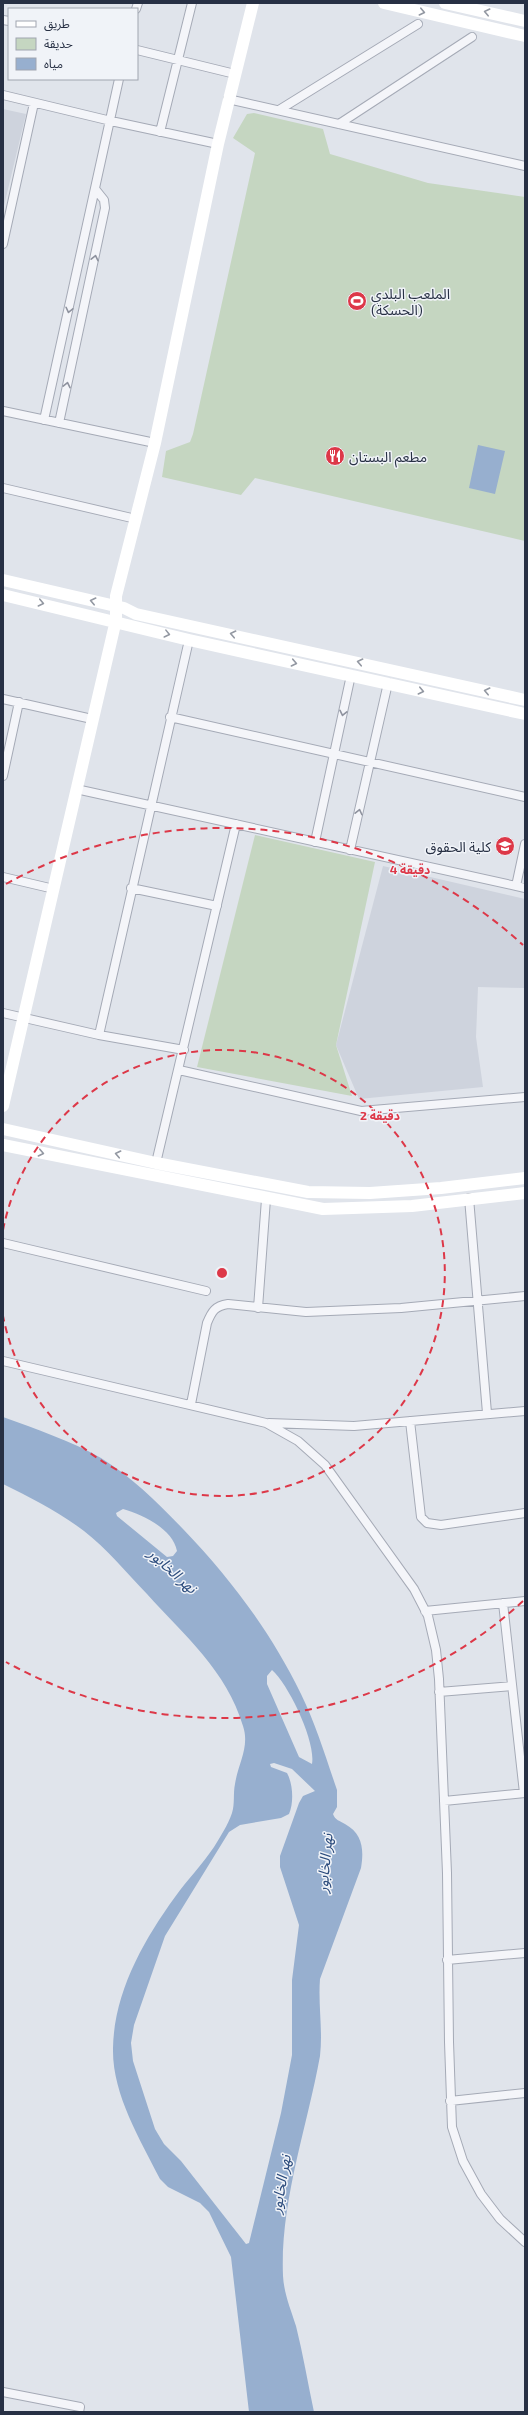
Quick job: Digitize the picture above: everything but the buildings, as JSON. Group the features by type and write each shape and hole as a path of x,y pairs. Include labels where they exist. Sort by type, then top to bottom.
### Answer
{"street":[{"path":"160,132 192,3"},
{"path":"3,1106 116,620 116,596 155,443 228,99 253,3"},
{"path":"384,3 525,36"},
{"path":"445,3 525,21"},
{"path":"279,110 418,24"},
{"path":"339,124 472,37"},
{"path":"138,50 235,74"},
{"path":"44,420 96,190 119,80"},
{"path":"3,95 110,121 218,144"},
{"path":"228,99 525,166"},
{"path":"3,244 34,103"},
{"path":"59,423 105,208 104,200 96,190"},
{"path":"3,411 155,443"},
{"path":"3,488 136,519"},
{"path":"3,580 115,606 136,614 525,700"},
{"path":"3,595 116,620 189,640 525,714"},
{"path":"99,1035 131,888 189,640"},
{"path":"315,842 351,675"},
{"path":"350,850 388,683"},
{"path":"3,698 92,719"},
{"path":"3,776 19,702"},
{"path":"170,717 525,797"},
{"path":"76,789 525,888"},
{"path":"152,1175 184,1050 236,824"},
{"path":"516,886 525,844"},
{"path":"3,877 54,889"},
{"path":"131,888 217,906"},
{"path":"3,1014 99,1035 184,1050"},
{"path":"179,1070 361,1112 525,1097"},
{"path":"3,1129 156,1163 284,1188 327,1193 441,1188 525,1178"},
{"path":"3,1145 323,1209 346,1210 412,1206 469,1198 525,1193"},
{"path":"258,1308 266,1198"},
{"path":"469,1198 479,1301 487,1413"},
{"path":"3,1243 206,1291"},
{"path":"191,1404 207,1322 212,1311 219,1305 228,1304 306,1312 479,1301 525,1296"},
{"path":"3,1361 191,1404 266,1423 333,1427 525,1411"},
{"path":"410,1421 421,1517 427,1523 441,1525 525,1512"},
{"path":"266,1423 298,1441 325,1465 414,1589 425,1611 436,1650 440,1692 447,1872 447,1960 450,2102 452,2127 463,2161 490,2207 525,2242"},
{"path":"425,1611 525,1600"},
{"path":"444,1801 524,1793 522,1743 512,1686 503,1603"},
{"path":"440,1692 512,1686"},
{"path":"447,1960 525,1953"},
{"path":"450,2102 525,2093"},
{"path":"3,2392 80,2407 79,2412"}],"shaded area":[{"path":"3,109 26,114 3,210"},
{"path":"383,866 525,899 525,988 478,987 476,1037 483,1087 359,1099 336,1045"}],"green space":[{"path":"254,113 323,129 330,154 428,183 525,197 525,541 255,478 241,495 162,477 166,451 190,442 193,434 255,153 233,138 247,114"},
{"path":"255,835 375,862 336,1045 352,1096 197,1067"}],"water":[{"path":"478,445 505,451 495,494 469,488"},
{"name":"نهر الخابور","path":"3,1417 66,1441 101,1458 134,1482 164,1509 233,1586 277,1649 301,1694 325,1754 337,1790 337,1807 333,1814 336,1819 351,1828 356,1833 361,1843 361,1868 320,1979 320,2056 290,2193 283,2248 283,2276 285,2289 299,2337 314,2412 249,2412 231,2257 209,2212 200,2203 168,2187 160,2179 136,2132 122,2099 114,2065 113,2048 115,2028 119,2007 132,1968 163,1914 214,1847 224,1831 232,1813 234,1787 243,1755 245,1741 243,1726 236,1706 226,1688 203,1655 109,1553 84,1531 55,1511 3,1484","holes":["123,1509 131,1511 163,1529 170,1536 177,1551 173,1556 167,1557 117,1516 116,1513","272,1670 279,1677 300,1714 310,1742 312,1764 299,1757 267,1684 267,1676","274,1763 292,1769 315,1791 303,1796 299,1803 280,1856 280,1867 299,1925 292,1980 292,2055 281,2113 249,2243 246,2244 181,2161 164,2144 155,2129 133,2061 131,2043 134,2025 165,1936 229,1832 240,1825 281,1818 289,1814 292,1799 292,1788 289,1777 287,1773 271,1767 270,1764"]}],"place":[{"name":"الملعب البلدي (الحسكة)","path":"357,301"},
{"name":"مطعم البستان","path":"335,456"},
{"name":"كلية الحقوق","path":"505,846"}]}
